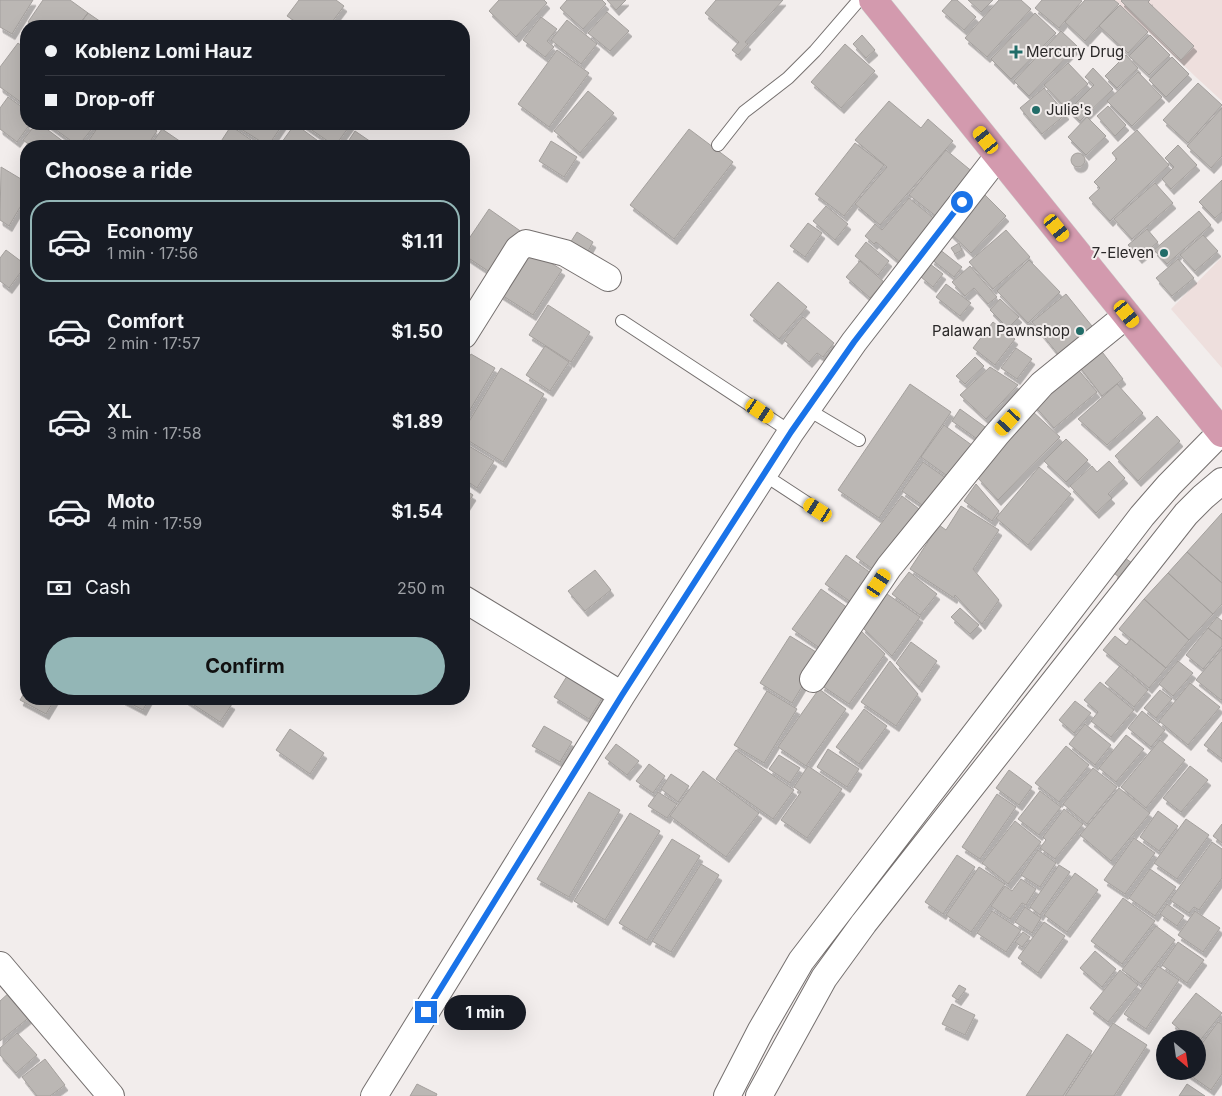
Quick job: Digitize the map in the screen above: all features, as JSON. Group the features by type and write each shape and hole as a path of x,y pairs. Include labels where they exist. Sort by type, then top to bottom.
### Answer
{"highway":[{"path":"873,0 1222,432"}],"street":[{"path":"374,1096 622,695 763,474 854,342 998,156"},
{"path":"470,325 518,249 526,242 565,253 608,278"},
{"path":"813,679 890,567 997,434 1042,384 1127,314"},
{"path":"760,1096 774,1036 801,961 1142,516 1169,485 1222,432"},
{"path":"727,1096 774,1036 824,978 864,923 1186,514 1222,481"},
{"path":"470,603 622,695"},
{"path":"0,965 111,1096"}],"lane":[{"path":"718,145 744,112 788,78 815,51 859,0"},
{"path":"622,321 791,432"},
{"path":"807,408 859,440"},
{"path":"763,474 818,510"}],"shaded area":[{"path":"1115,0 1222,0 1222,101 1197,78"},
{"path":"1222,257 1222,368 1171,309"}],"building":[{"path":"0,0 33,0 12,34 0,27"},
{"path":"43,0 70,0 88,13 83,20 29,20"},
{"path":"299,0 336,0 344,6 334,20 293,20 287,16"},
{"path":"499,0 544,0 547,3 516,37 489,11"},
{"path":"567,0 602,0 606,4 583,29 560,8"},
{"path":"607,0 626,0 616,10"},
{"path":"716,0 783,0 745,42 748,44 738,55 732,50 739,42 705,13"},
{"path":"952,0 957,0 976,17 964,30 942,11"},
{"path":"968,0 993,0 981,12"},
{"path":"999,0 1021,0 1031,9 987,57 965,38"},
{"path":"1042,0 1082,1 1059,28 1035,8"},
{"path":"1085,0 1114,0 1119,4 1085,41 1065,22"},
{"path":"1122,0 1150,0 1148,2 1194,46 1181,60"},
{"path":"1120,5 1148,32 1128,53 1099,26"},
{"path":"607,12 629,31 610,51 588,33"},
{"path":"88,13 98,20 83,20"},
{"path":"1035,13 1056,33 1011,79 991,59"},
{"path":"541,17 557,29 547,41 554,47 545,57 523,40"},
{"path":"567,20 597,44 581,64 551,40"},
{"path":"1061,31 1077,46 1029,96 1014,81"},
{"path":"862,35 875,50 866,58 853,44"},
{"path":"1150,35 1170,55 1149,75 1129,56"},
{"path":"18,43 20,44 20,102 0,87 0,67"},
{"path":"845,44 875,71 841,108 811,82"},
{"path":"557,50 589,73 549,127 518,104"},
{"path":"1126,55 1138,68 1117,88 1105,76"},
{"path":"1172,57 1189,74 1166,97 1149,80"},
{"path":"1068,63 1088,84 1064,106 1044,85"},
{"path":"1093,68 1113,89 1080,121 1069,110 1094,85 1085,77"},
{"path":"1138,72 1162,97 1132,126 1107,101"},
{"path":"1198,83 1222,105 1188,143 1163,120"},
{"path":"1044,88 1066,114 1042,134 1020,108"},
{"path":"588,91 614,113 580,153 554,131"},
{"path":"8,97 20,106 20,130 26,130 17,142 0,129 0,108"},
{"path":"889,101 921,128 928,119 953,141 880,225 855,204 887,167 855,140"},
{"path":"1108,106 1126,125 1115,136 1097,116"},
{"path":"1222,108 1222,156 1211,168 1187,146"},
{"path":"1087,117 1106,136 1086,155 1068,137"},
{"path":"689,129 733,162 674,239 630,205"},
{"path":"31,130 48,130 61,140 23,140"},
{"path":"56,130 91,130 83,140 70,140"},
{"path":"96,130 157,131 151,140 89,140"},
{"path":"161,130 163,130 178,140 154,140"},
{"path":"228,130 237,130 251,140 222,140"},
{"path":"243,130 279,130 272,140 258,140"},
{"path":"291,130 303,130 317,140 283,140"},
{"path":"312,130 347,130 339,140 326,140"},
{"path":"1137,130 1169,165 1110,221 1089,198 1100,188 1094,182 1117,159 1112,153"},
{"path":"355,131 368,140 349,140"},
{"path":"551,141 577,157 564,177 539,161"},
{"path":"855,143 884,165 844,216 815,194"},
{"path":"1178,145 1197,165 1171,189 1162,179 1174,167 1165,158"},
{"path":"946,150 974,173 937,217 909,195"},
{"path":"1078,153 1083,155 1085,160 1083,165 1078,167 1073,165 1071,160 1073,155"},
{"path":"1,167 20,178 20,207 9,226 0,220"},
{"path":"1222,180 1222,212 1215,218 1199,202"},
{"path":"1155,183 1173,203 1132,239 1114,219"},
{"path":"982,192 1006,216 971,253 946,229"},
{"path":"909,198 937,221 901,263 876,242 874,244 865,236 875,224 882,230"},
{"path":"826,206 848,224 835,240 813,221"},
{"path":"489,209 526,235 497,277 470,259 470,237"},
{"path":"1199,211 1211,225 1167,264 1154,250"},
{"path":"808,223 822,233 805,257 790,246"},
{"path":"1147,229 1158,242 1139,258 1128,245"},
{"path":"1006,230 1030,257 993,289 969,262"},
{"path":"577,232 593,242 587,253 570,243"},
{"path":"1203,235 1218,251 1195,271 1180,255"},
{"path":"866,242 889,261 878,275 855,256"},
{"path":"959,243 962,250 955,254 951,248"},
{"path":"529,249 562,270 533,315 500,294"},
{"path":"939,249 962,267 954,277 931,259"},
{"path":"6,250 20,260 20,273 9,288 0,281 0,258"},
{"path":"1178,259 1194,278 1172,296 1156,278"},
{"path":"1029,260 1060,292 1028,323 997,291"},
{"path":"860,261 884,282 870,298 846,277"},
{"path":"930,264 943,274 933,287 921,277"},
{"path":"970,266 997,297 988,304 974,288 965,296 952,282"},
{"path":"778,282 807,307 779,339 750,315"},
{"path":"946,284 971,303 960,316 936,297"},
{"path":"1066,294 1096,331 1062,359 1032,322"},
{"path":"1000,299 1019,317 1008,328 990,310"},
{"path":"548,305 590,332 571,362 529,335"},
{"path":"803,317 834,343 823,357 817,353 809,362 784,340"},
{"path":"993,322 1015,339 995,365 973,348"},
{"path":"1096,344 1123,379 1102,396 1075,361"},
{"path":"545,346 569,362 550,391 526,375"},
{"path":"1016,348 1032,359 1017,379 1001,368"},
{"path":"471,354 495,368 470,410"},
{"path":"975,357 984,366 965,384 956,376"},
{"path":"990,367 1018,385 986,419 960,395"},
{"path":"1076,367 1097,392 1054,428 1032,403"},
{"path":"501,368 544,394 503,462 470,442 470,420"},
{"path":"910,384 951,412 879,518 838,490"},
{"path":"1117,384 1143,413 1107,445 1078,419"},
{"path":"960,409 992,432 984,444 952,421"},
{"path":"1031,410 1060,437 998,500 978,478 995,458 988,450"},
{"path":"1157,416 1180,441 1138,481 1115,456"},
{"path":"944,425 980,451 957,483 921,457"},
{"path":"1066,439 1088,460 1066,482 1044,461"},
{"path":"470,447 494,461 477,488 470,483"},
{"path":"1109,461 1125,478 1108,494 1112,498 1096,513 1070,486 1092,466 1097,472"},
{"path":"923,462 953,483 932,512 902,491"},
{"path":"1039,467 1071,494 1028,545 996,518"},
{"path":"976,484 999,511 992,521 964,501"},
{"path":"902,496 927,515 882,576 856,557"},
{"path":"961,506 999,530 973,569 999,600 982,624 955,595 954,598 910,569 939,525 946,530"},
{"path":"1222,513 1222,583 1187,552"},
{"path":"1187,552 1222,583 1222,604 1213,614 1168,573"},
{"path":"846,555 879,579 858,607 825,584"},
{"path":"1125,558 1132,563 1120,578 1114,573"},
{"path":"595,570 611,590 585,611 568,591"},
{"path":"909,572 937,594 920,615 892,594"},
{"path":"1168,573 1213,614 1189,640 1144,599"},
{"path":"821,589 855,613 827,653 792,629"},
{"path":"887,594 920,617 892,656 862,627"},
{"path":"1144,599 1189,640 1166,668 1119,629"},
{"path":"960,608 979,625 970,634 951,617"},
{"path":"1217,617 1222,621 1222,639 1208,628"},
{"path":"1208,628 1222,639 1222,646 1203,669 1186,655"},
{"path":"860,630 885,654 849,704 821,685"},
{"path":"790,636 821,655 792,703 760,683"},
{"path":"1115,636 1126,645 1131,639 1166,668 1149,688 1103,650"},
{"path":"911,642 937,661 919,687 896,663"},
{"path":"1222,649 1222,699 1221,700 1196,680"},
{"path":"890,661 918,694 896,726 861,702"},
{"path":"1178,661 1193,673 1173,696 1159,684"},
{"path":"1120,666 1148,690 1134,707 1105,683"},
{"path":"572,668 607,690 589,719 554,697"},
{"path":"1100,682 1134,710 1111,737 1091,721 1098,712 1084,700"},
{"path":"1190,683 1220,707 1188,745 1159,721"},
{"path":"819,689 846,709 806,766 778,747"},
{"path":"1160,690 1172,699 1156,718 1144,708"},
{"path":"767,691 797,709 764,763 734,745"},
{"path":"1075,701 1091,713 1074,733 1059,720"},
{"path":"29,705 51,705 46,714"},
{"path":"133,705 146,705 143,710"},
{"path":"194,705 231,705 220,722"},
{"path":"864,709 887,726 859,764 836,747"},
{"path":"1142,711 1165,730 1151,747 1128,728"},
{"path":"1222,722 1222,759 1204,745"},
{"path":"1085,724 1111,745 1095,765 1069,744"},
{"path":"544,726 572,742 560,762 532,746"},
{"path":"290,729 324,753 310,774 276,750"},
{"path":"1126,735 1144,749 1116,782 1099,768"},
{"path":"1160,740 1185,760 1146,808 1121,787"},
{"path":"616,744 639,761 627,775 605,758"},
{"path":"1066,746 1089,765 1059,802 1035,783"},
{"path":"828,749 859,769 847,787 817,767"},
{"path":"736,750 794,790 773,819 716,779"},
{"path":"779,755 800,768 790,783 769,769"},
{"path":"649,764 665,776 653,793 636,781"},
{"path":"808,766 842,789 807,838 781,820 801,792 794,787"},
{"path":"1190,766 1208,780 1181,812 1163,798"},
{"path":"1093,768 1117,787 1087,824 1063,804"},
{"path":"1009,770 1032,787 1019,805 996,788"},
{"path":"703,771 759,813 726,857 670,816"},
{"path":"671,774 689,786 678,802 661,789"},
{"path":"1119,788 1150,813 1111,861 1080,835"},
{"path":"1040,791 1061,807 1039,835 1018,819"},
{"path":"589,792 620,810 569,897 537,879"},
{"path":"658,792 677,804 667,818 648,806"},
{"path":"997,794 1016,807 980,859 962,847"},
{"path":"1064,809 1083,824 1055,859 1040,848 1046,840 1043,837"},
{"path":"1158,811 1178,826 1159,851 1140,837"},
{"path":"630,813 660,831 605,920 574,901"},
{"path":"1186,819 1209,835 1177,879 1154,863"},
{"path":"1015,821 1041,842 1008,884 982,863"},
{"path":"1222,824 1222,843 1213,836"},
{"path":"1134,838 1155,853 1125,894 1104,880"},
{"path":"672,839 700,856 647,940 619,923"},
{"path":"1212,842 1222,849 1222,878 1199,910 1194,907 1189,913 1170,900"},
{"path":"1038,850 1056,863 1040,887 1021,875"},
{"path":"957,855 975,867 943,914 925,902"},
{"path":"701,864 719,875 671,952 652,941"},
{"path":"1059,865 1070,872 1040,915 1030,907"},
{"path":"979,867 1005,884 971,932 946,915"},
{"path":"1150,869 1176,887 1155,916 1129,898"},
{"path":"1075,873 1098,890 1067,932 1044,915"},
{"path":"1021,879 1036,889 1026,905 1022,903 1010,919 991,906 1005,886 1012,891"},
{"path":"1123,898 1155,921 1122,964 1091,941"},
{"path":"1167,904 1184,916 1177,926 1160,914"},
{"path":"1025,907 1041,918 1032,933 1015,922"},
{"path":"992,911 1021,930 1006,952 977,933"},
{"path":"1195,911 1220,928 1203,952 1178,935"},
{"path":"1044,922 1065,936 1038,973 1018,958"},
{"path":"1156,926 1175,940 1141,984 1122,970"},
{"path":"1023,932 1030,937 1022,947 1015,942"},
{"path":"1178,942 1204,960 1187,983 1162,965"},
{"path":"1095,951 1116,969 1102,987 1080,968"},
{"path":"1158,966 1179,980 1146,1029 1124,1014"},
{"path":"1120,970 1138,985 1108,1022 1090,1008"},
{"path":"959,985 966,989 958,1000 952,996"},
{"path":"11,991 31,1016 0,1041 0,1001"},
{"path":"1196,993 1222,1013 1206,1033 1206,1030 1180,1030 1172,1023"},
{"path":"952,1004 975,1015 965,1035 942,1024"},
{"path":"1218,1022 1222,1024 1222,1074 1211,1090 1197,1080 1206,1080 1206,1038"},
{"path":"1113,1023 1147,1045 1114,1096 1065,1096"},
{"path":"17,1033 37,1055 16,1073 0,1055 0,1048"},
{"path":"1067,1034 1092,1051 1063,1096 1026,1096"},
{"path":"45,1059 65,1085 50,1096 37,1096 22,1077"},
{"path":"417,1084 437,1094 436,1096 410,1096"},
{"path":"1187,1084 1205,1096 1179,1096"}],"place":[{"name":"Mercury Drug","path":"1016,52"},
{"name":"Julie's","path":"1036,110"},
{"name":"7-Eleven","path":"1164,253"},
{"name":"Palawan Pawnshop","path":"1080,331"}],"route":[{"path":"426,1012 622,695 763,474 854,342 962,202"}]}
